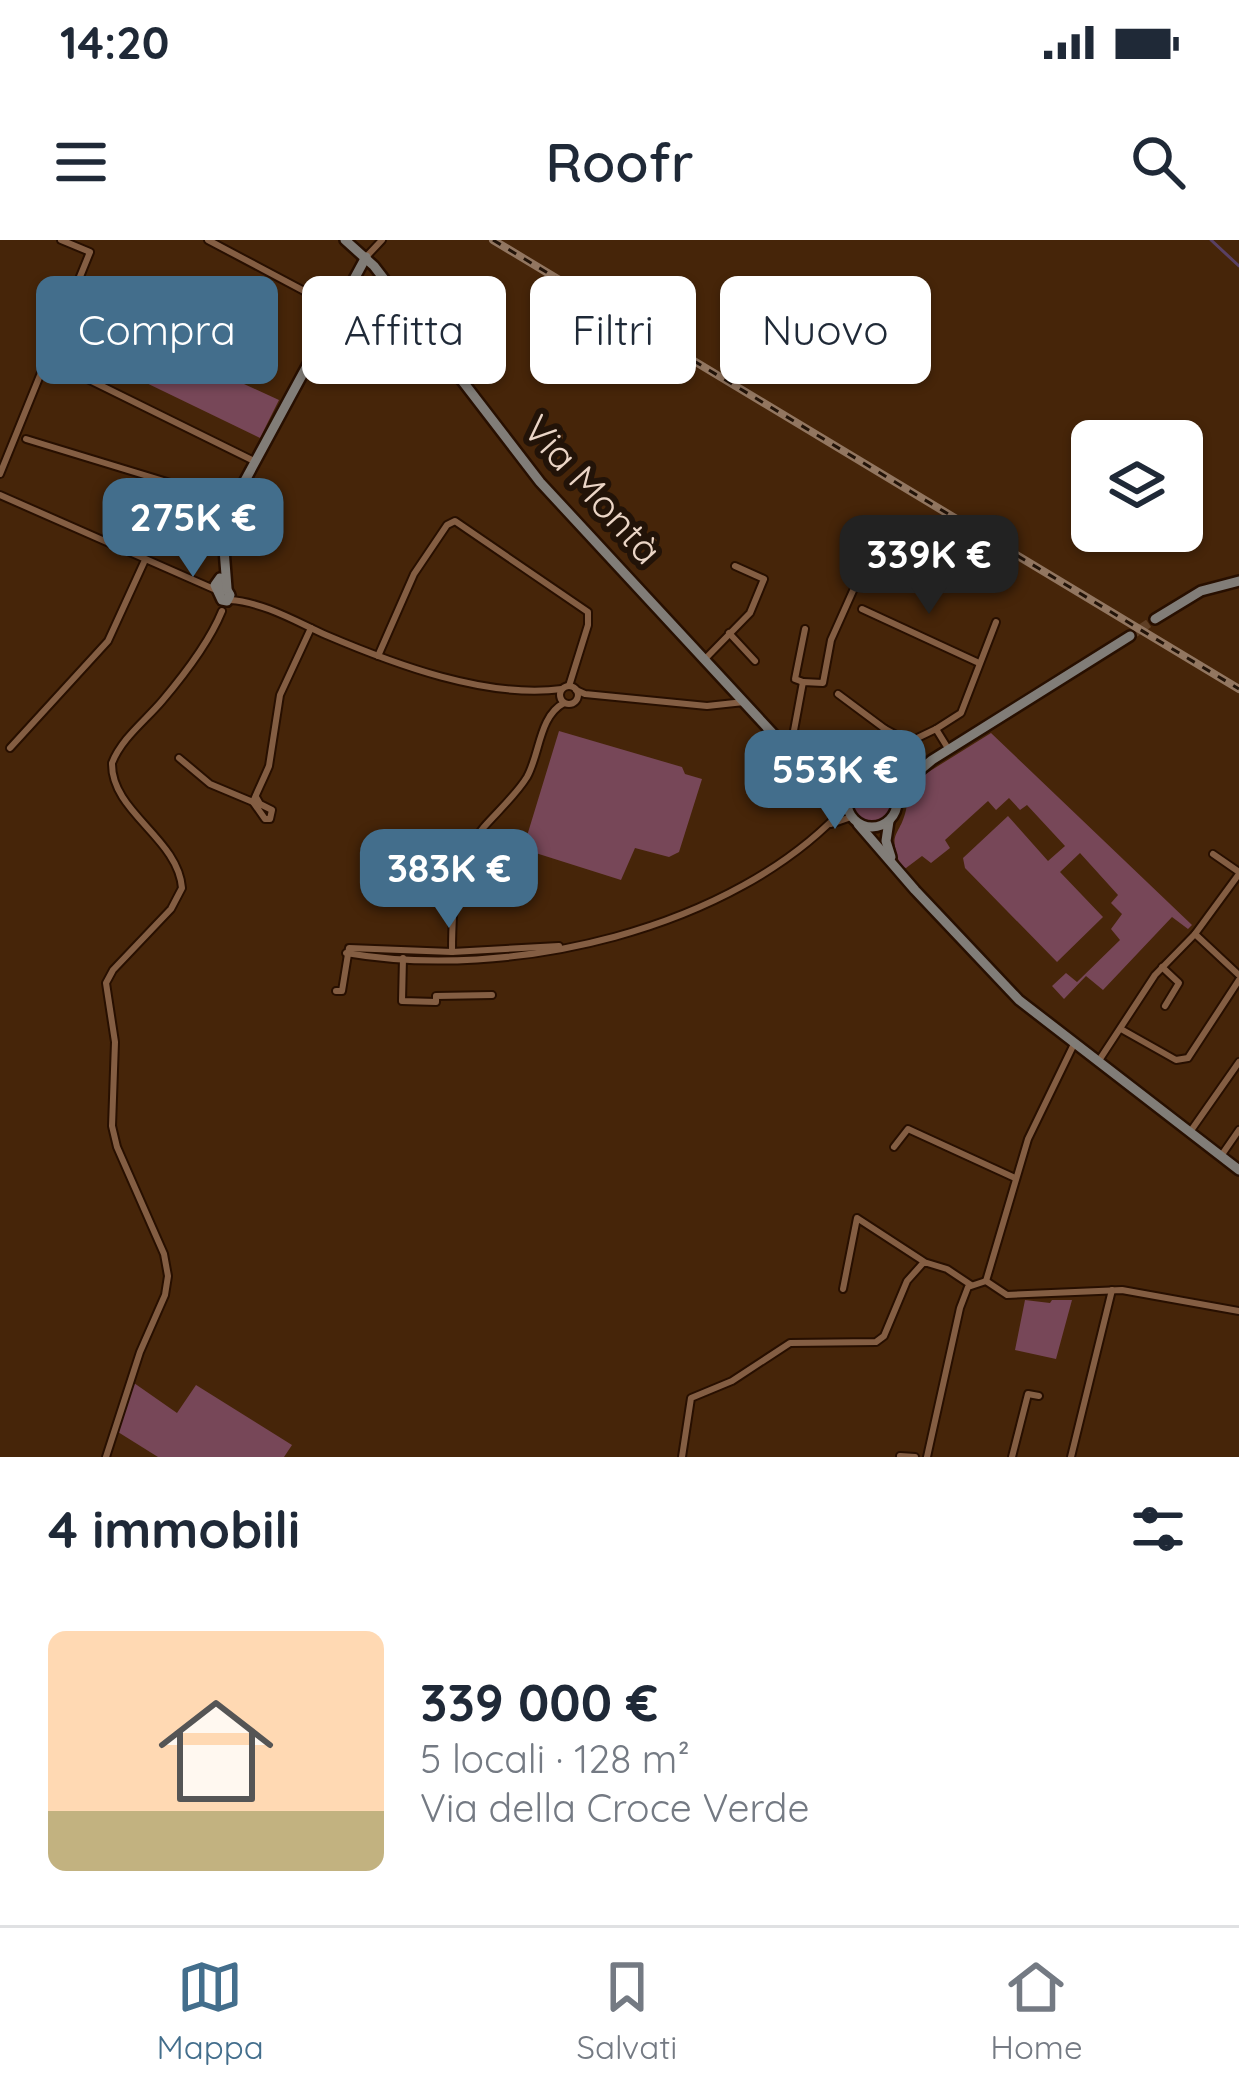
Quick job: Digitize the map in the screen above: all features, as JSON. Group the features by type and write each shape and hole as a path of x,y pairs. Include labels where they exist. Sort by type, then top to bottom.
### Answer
{"main road":[{"name":"Via Montà","path":"345,240 367,257 540,482 790,752 847,804"},
{"path":"356,276 367,257"},
{"path":"223,594 223,523 302,377"},
{"path":"1155,619 1201,591 1239,581"},
{"path":"895,868 886,841 902,785 932,760 1130,636"},
{"name":"Via Montà","path":"808,769 839,782 893,779 932,760"},
{"path":"883,779 892,786 897,802"},
{"path":"858,781 849,791 847,804 855,820 999,981 1239,1170"},
{"path":"855,820 871,827 889,821"}],"street":[{"path":"62,240 90,252 80,276"},
{"path":"208,240 302,290"},
{"path":"367,257 382,240"},
{"path":"0,474 37,384"},
{"path":"97,384 257,463"},
{"path":"26,439 190,489 223,523"},
{"path":"0,495 223,594 379,656 454,679 707,706 744,702"},
{"path":"379,656 414,574 440,533 455,521 588,612 570,694 553,711 526,777 476,837 464,860 454,893 452,952"},
{"path":"10,748 109,641 145,560"},
{"path":"706,658 750,613 764,579 735,566"},
{"path":"805,629 795,679 823,683 831,640 860,574"},
{"path":"106,1457 168,1276 164,1254 112,1126 116,1055 106,983 171,909 182,888 175,862 118,789 112,763 201,648 223,594"},
{"path":"862,609 979,663"},
{"path":"838,694 885,729 914,742 961,713 996,622"},
{"path":"179,758 210,784 254,800 269,766 280,694 311,628"},
{"path":"729,634 755,661"},
{"path":"790,752 803,682"},
{"path":"861,759 885,729"},
{"path":"936,729 949,750"},
{"path":"346,952 403,958 478,957 645,929 741,886 822,828 847,804"},
{"path":"822,828 855,820"},
{"path":"1098,1063 1162,967 1195,934 1239,873 1213,854"},
{"path":"1120,1029 1176,1060 1188,1058 1239,977 1195,934"},
{"path":"346,952 559,946"},
{"path":"388,951 403,958"},
{"path":"336,991 343,991 346,952"},
{"path":"403,958 413,952"},
{"path":"436,958 452,952 478,957"},
{"path":"403,958 402,1001 492,995"},
{"path":"1162,967 1179,983 1165,1006"},
{"path":"986,1281 1039,1113 1075,1044"},
{"path":"1190,1132 1239,1061"},
{"path":"894,1147 908,1130 1015,1178"},
{"path":"1221,1156 1239,1130"},
{"path":"843,1289 857,1218 924,1262 947,1269 970,1285 986,1281"},
{"path":"682,1457 691,1398 732,1381 790,1343 876,1342 884,1336 907,1280 924,1262"},
{"path":"986,1281 997,1292 1022,1297 1112,1291 1239,1311"},
{"path":"927,1457 970,1285"},
{"path":"1071,1457 1112,1291"},
{"path":"1012,1457 1028,1394 1039,1396"},
{"path":"900,1456 915,1457"}],"shaded area":[{"path":"148,384 244,384 279,400 260,438"},
{"path":"559,731 682,767 685,774 702,779 679,852 669,857 635,848 621,880 523,849"},
{"path":"991,733 1192,925 1188,929 1172,917 1103,990 1086,976 1064,999 1052,986 1066,973 1077,982 1120,940 1111,929 1122,914 1111,903 1118,895 1080,853 1060,872 1103,917 1057,962 965,868 963,858 1008,816 1048,861 1065,846 1027,805 1020,810 1009,798 996,810 988,801 945,840 950,848 931,863 922,856 901,867 895,840 914,781"},
{"path":"872,783 886,789 892,803 886,817 872,823 858,817 852,803 858,789"},
{"path":"1025,1300 1072,1300 1056,1359 1015,1350"},
{"path":"134,1383 177,1413 196,1385 292,1445 284,1457 158,1457 118,1432"}],"waterway":[{"path":"1211,240 1239,266"}],"tunnel":[{"path":"1130,636 1155,619"}],"railway":[{"path":"493,240 1239,689"}]}
